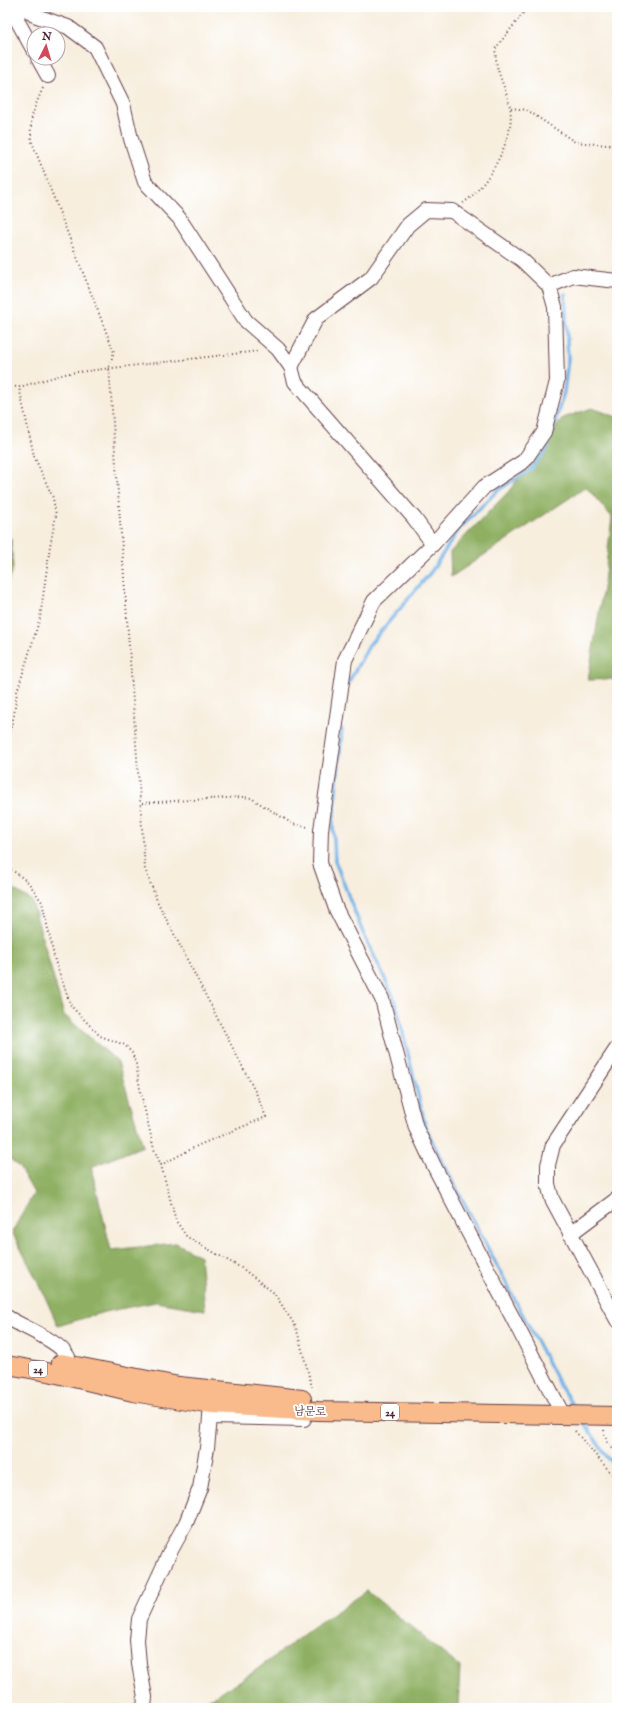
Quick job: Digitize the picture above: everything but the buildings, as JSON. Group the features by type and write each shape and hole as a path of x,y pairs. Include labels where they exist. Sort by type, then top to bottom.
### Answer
{"main road":[{"name":"남문로","path":"7,1354 69,1370 133,1392 212,1404 318,1411 564,1413"},
{"name":"남문로","path":"7,1365 69,1370"},
{"name":"남문로","path":"212,1404 315,1400 600,1415 617,1408"}],"street":[{"path":"19,7 17,20 26,36"},
{"path":"25,7 34,15 68,27 95,47 123,104 131,139 145,182 179,218 246,321 278,349 291,367 295,382 414,518 433,544"},
{"path":"42,66 48,76"},
{"path":"291,367 316,319 371,278 408,225 426,210 452,211 522,260 549,286 555,307 557,381 544,432 524,461 484,487 433,544 374,601 345,660 320,830 320,863 336,909 382,999 416,1128 437,1173 564,1413"},
{"path":"549,286 573,276 617,281"},
{"path":"617,1048 553,1145 548,1165 548,1184 552,1199 617,1320"},
{"path":"570,1234 617,1199"},
{"path":"7,1317 63,1350 68,1358 69,1370"},
{"path":"144,1708 145,1696 139,1664 137,1640 139,1619 170,1552 186,1523 200,1488 212,1404"},
{"path":"600,1415 617,1422"}],"path":[{"path":"452,211 472,198 501,157 511,122 510,108 497,68 495,49 528,7"},
{"path":"48,76 34,109 30,129 32,142 114,352 109,368 145,869 158,903 256,1093 266,1117 199,1145 161,1165"},
{"path":"510,108 527,110 575,142 616,146 617,142"},
{"path":"7,386 19,387 69,373 278,349"},
{"path":"7,743 14,715 17,692 40,618 50,546 56,516 53,498 34,456 19,387"},
{"path":"141,802 251,798 293,824 320,830"},
{"path":"7,869 12,870 28,882 42,902 55,961 71,1006 100,1036 125,1045 132,1053 136,1064 140,1089 154,1149 161,1165 176,1221 187,1237 243,1269 274,1293 296,1326 315,1400"},
{"path":"564,1413 595,1456 617,1480"},
{"path":"600,1415 607,1442 617,1454"}],"green space":[{"path":"592,408 617,417 617,679 588,680 604,582 612,517 586,487 451,577 450,552 509,491 563,418"},
{"path":"7,538 11,539 13,568 7,584"},
{"path":"7,885 32,901 64,1015 118,1062 143,1146 91,1167 111,1250 176,1243 200,1256 205,1310 156,1302 104,1312 58,1326 42,1290 12,1232 34,1193 19,1167 7,1156"},
{"path":"367,1591 460,1667 458,1708 194,1708 248,1676 315,1626"}],"waterway":[{"path":"347,685 370,644 431,572 459,529 498,490 531,469 547,449 564,392 568,359 565,294"},
{"path":"342,729 333,824 335,861 363,933 395,1000 426,1128 559,1384 575,1409"},
{"path":"583,1421 607,1457 617,1467"}]}
